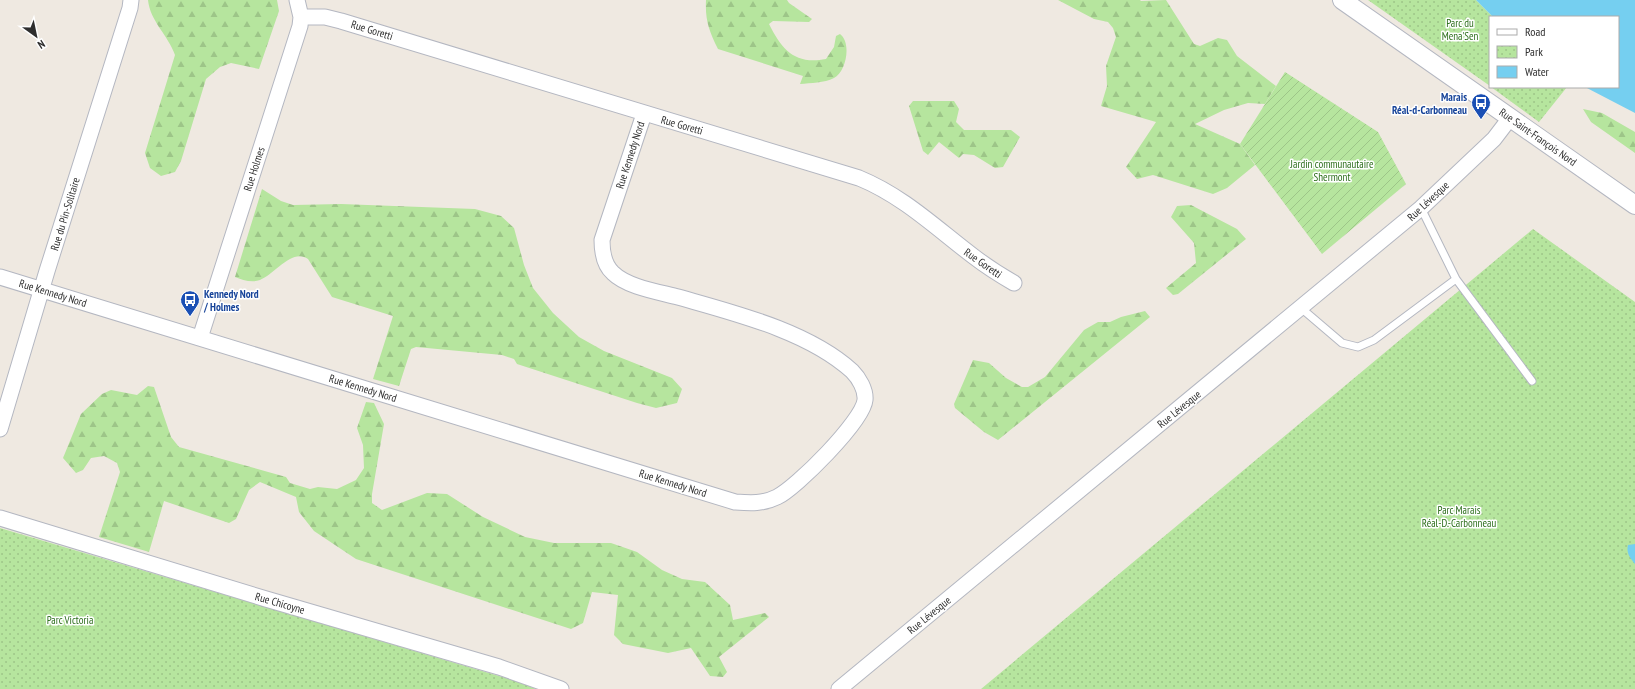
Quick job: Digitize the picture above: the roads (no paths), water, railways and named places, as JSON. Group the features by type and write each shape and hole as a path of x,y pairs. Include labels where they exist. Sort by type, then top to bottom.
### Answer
{"street":[{"name":"Rue du Pin-Solitaire","path":"0,429 130,8 131,0"},
{"path":"297,0 302,17"},
{"name":"Rue Saint-François Nord","path":"1342,0 1635,205"},
{"name":"Rue Goretti","path":"302,17 325,17 341,21 852,176 878,186 912,208 974,257 1014,283"},
{"name":"Rue Holmes","path":"200,338 302,17"},
{"name":"Rue Kennedy Nord","path":"0,277 735,502 764,502 776,498 796,484 812,469 852,425 862,410 865,401 864,391 860,381 852,371 815,345 792,334 633,284 612,273 605,262 602,251 602,240 644,114"},
{"name":"Rue Lévesque","path":"839,689 1421,208 1494,139 1510,118"},
{"name":"Rue Chicoyne","path":"0,518 258,597 499,666 560,689"}],"lane":[{"path":"1421,208 1456,279 1532,381"},
{"path":"1301,308 1342,343 1358,347 1374,340 1456,279"}],"water":[{"path":"1476,0 1635,0 1635,113 1587,88 1619,88 1619,16 1492,16"},
{"path":"1635,544 1635,564 1629,555 1628,545"}],"place":[{"name":"Marais Réal-d-Carbonneau","path":"1481,120"},
{"name":"Kennedy Nord / Holmes","path":"190,317"}],"park label":[{"name":"Parc du Mena'Sen","path":"1460,29"},
{"name":"Jardin communautaire Shermont","path":"1332,170"},
{"name":"Parc Marais Réal-D.-Carbonneau","path":"1459,516"},
{"name":"Parc Victoria","path":"70,620"}]}
